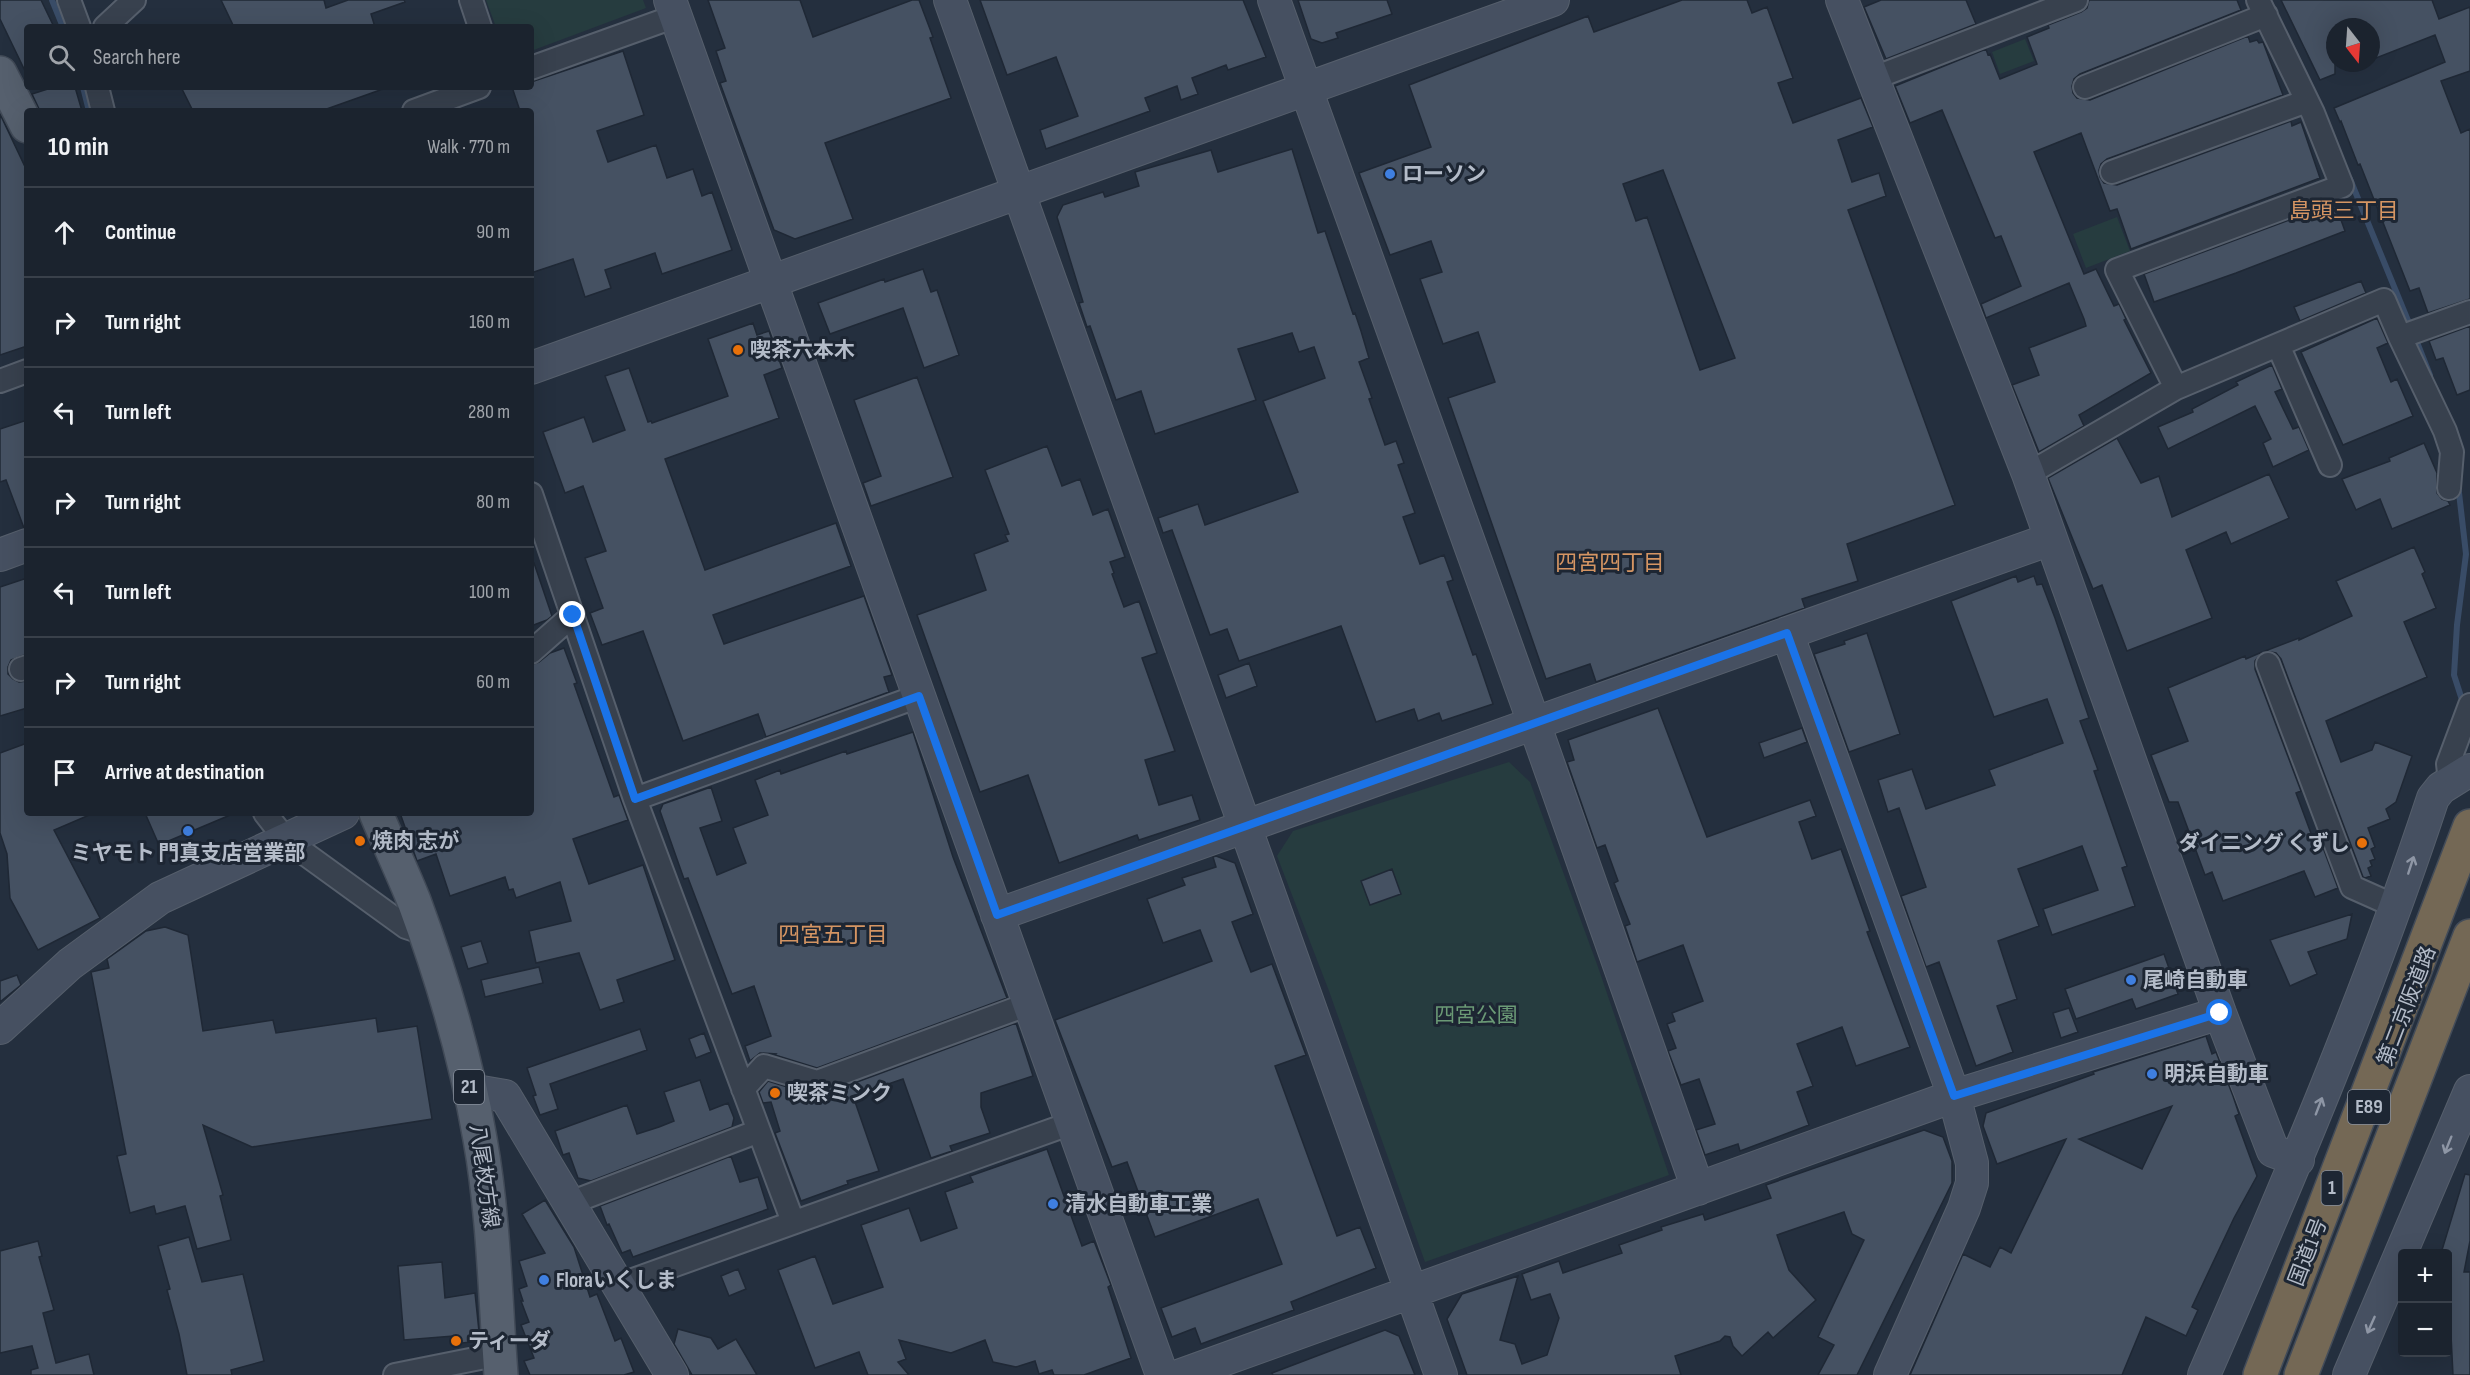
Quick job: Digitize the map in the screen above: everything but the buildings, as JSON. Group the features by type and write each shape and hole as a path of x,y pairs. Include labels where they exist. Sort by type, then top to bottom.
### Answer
{"highway":[{"name":"国道1号","path":"2260,1375 2470,825"},
{"name":"第二京阪道路","path":"2265,1375 2470,837"},
{"name":"第二京阪道路","path":"2303,1375 2470,936"},
{"name":"国道1号","path":"2303,1375 2470,948"}],"main road":[{"path":"10,87 24,119"},
{"name":"八尾枚方線","path":"377,816 413,900 444,990 470,1090 480,1139 492,1225 501,1365"}],"street":[{"path":"69,0 78,24"},
{"path":"108,24 134,0"},
{"path":"471,0 479,24"},
{"path":"950,0 1441,1375"},
{"path":"1274,0 1534,723 1698,1189"},
{"path":"534,367 1553,0"},
{"path":"1874,78 2076,0"},
{"path":"1850,2 1874,78 2028,474 2220,1013 2273,1151 2298,1160"},
{"path":"534,67 673,8 1161,1375"},
{"path":"2085,87 2262,8 2307,101 2342,186 2117,270 2176,388"},
{"path":"98,90 102,108"},
{"path":"422,108 471,90"},
{"path":"2112,172 2307,101"},
{"path":"2028,474 2176,388 2384,300 2445,431 2452,452 2449,488"},
{"path":"2400,338 2470,312"},
{"path":"2278,345 2330,465"},
{"path":"0,381 24,372"},
{"path":"534,503 635,799 793,1222"},
{"path":"997,915 2050,539"},
{"path":"0,555 24,546"},
{"path":"534,649 573,615"},
{"path":"1787,633 1954,1096 1972,1163 1972,1183 1964,1208 1890,1375"},
{"path":"2268,664 2352,887 2397,907"},
{"path":"635,799 919,696"},
{"path":"2204,1375 2298,1160 2397,907 2433,798 2441,788 2460,776 2448,764 2470,705"},
{"path":"267,816 286,840 406,927 424,933"},
{"path":"0,1028 70,964 160,898 337,816"},
{"path":"744,1089 764,1066 817,1082 1029,1004"},
{"path":"1181,1375 1954,1096 2220,1013"},
{"path":"470,1090 505,1096 672,1375"},
{"path":"2349,1375 2470,1091"},
{"path":"619,1285 1072,1123"},
{"path":"570,1203 759,1131"},
{"path":"395,1375 501,1365"}],"green space":[{"path":"486,0 643,0 646,8 534,50 534,24 495,24"},
{"path":"2025,39 2034,61 2000,74 1992,52"},
{"path":"2117,217 2130,251 2086,268 2073,234"},
{"name":"四宮公園","path":"1509,762 1530,782 1598,967 1669,1175 1425,1262 1329,991 1277,856 1293,831"}],"waterway":[{"path":"52,0 62,24"},
{"path":"84,90 88,108"},
{"path":"2350,179 2411,328"},
{"path":"2415,337 2430,375"},
{"path":"2458,484 2466,554 2457,625 2454,675 2464,706"}],"place":[{"name":"ローソン","path":"1390,174"},
{"name":"喫茶六本木","path":"738,350"},
{"name":"ミヤモト 門真支店営業部","path":"188,831"},
{"name":"焼肉 志が","path":"360,841"},
{"name":"ダイニング くずし","path":"2362,843"},
{"name":"尾崎自動車","path":"2131,980"},
{"name":"明浜自動車","path":"2152,1074"},
{"name":"喫茶ミンク","path":"775,1093"},
{"name":"清水自動車工業","path":"1053,1204"},
{"name":"Floraいくしま","path":"544,1280"},
{"name":"ティーダ","path":"456,1341"}],"district":[{"name":"島頭三丁目","path":"2344,211"},
{"name":"四宮四丁目","path":"1610,563"},
{"name":"四宮五丁目","path":"833,935"}],"route":[{"path":"573,615 635,799 919,696 997,915 1787,633 1954,1096 2220,1013"}]}
